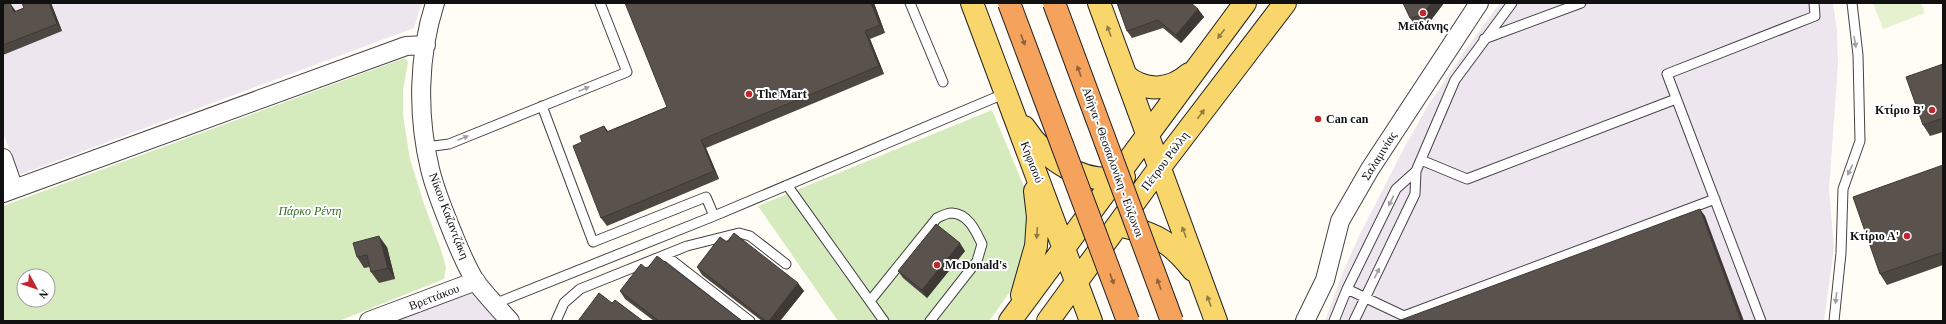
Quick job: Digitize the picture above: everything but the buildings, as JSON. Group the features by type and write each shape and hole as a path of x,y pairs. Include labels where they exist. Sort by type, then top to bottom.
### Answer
{"highway":[{"path":"1009,3 1128,321"},
{"name":"Αθήνα - Θεσσαλονίκη - Εύζωνοι","path":"1054,3 1172,321"}],"main road":[{"name":"Κηφισού","path":"972,3 1091,321"},
{"path":"1099,3 1216,321"},
{"path":"1013,316 1195,68 1245,3"},
{"name":"Πέτρου Ράλλη","path":"1048,321 1118,224 1285,3"},
{"path":"1126,76 1146,86 1160,88 1173,85 1184,79 1195,68"},
{"path":"1006,94 1015,116 1029,136 1066,169 1090,178 1113,180 1160,168"},
{"path":"1013,316 1036,246 1038,217 1033,166"},
{"path":"1063,247 1082,233 1118,224 1141,230 1164,241 1185,259 1202,282"}],"street":[{"name":"Νίκου Καζαντζάκη","path":"435,3 427,31 421,99 422,122 426,147 436,191 457,242 476,281 510,321"},
{"name":"Σαλαμινίας","path":"1305,321 1325,280 1340,220 1370,169 1479,3"},
{"path":"3,158 9,191 406,46 426,45"},
{"name":"Βρεττάκου","path":"369,321 476,281"}],"lane":[{"path":"426,147 449,144 627,72 600,3"},
{"path":"910,3 943,82"},
{"path":"1354,321 1415,194 1416,172 1455,80 1512,3"},
{"path":"1484,39 1581,3"},
{"path":"1761,321 1716,199 1667,74 1815,16 1814,3"},
{"path":"1834,321 1841,253 1843,189 1860,141 1858,55 1852,3"},
{"path":"494,304 714,216 1006,94"},
{"path":"1421,160 1466,179 1676,99"},
{"path":"542,106 593,242 706,197 714,216"},
{"path":"1334,321 1347,289 1396,189 1416,172"},
{"path":"787,186 884,321"},
{"path":"1347,289 1404,316 1716,199"},
{"path":"870,301 937,218 952,213 964,217 974,226 982,244 977,261 930,321"},
{"path":"556,321 564,303 580,289 687,246 739,233 750,236 786,264"},
{"path":"665,255 750,321"}],"shaded area":[{"path":"3,3 422,3 414,28 19,175 3,133"},
{"path":"1500,3 1833,3 1837,31 1838,64 1829,190 1834,248 1824,321 1325,321 1342,274 1359,236 1403,150 1429,104 1466,49"},
{"path":"473,291 497,321 387,321"}],"green space":[{"path":"1873,3 1921,3 1925,13 1883,29"},
{"name":"Πάρκο Ρέντη","path":"405,58 408,62 403,90 403,115 410,159 446,267 444,279 339,321 3,321 3,206"},
{"path":"992,110 1025,189 1028,226 1028,252 1019,279 989,321 838,321 758,206"}],"place":[{"name":"Μεϊδάνης","path":"1423,13"},
{"name":"The Mart","path":"749,94"},
{"name":"Κτίριο Β'","path":"1932,110"},
{"name":"Can can","path":"1318,119"},
{"name":"Κτίριο Α'","path":"1907,236"},
{"name":"McDonald's","path":"937,265"}]}
